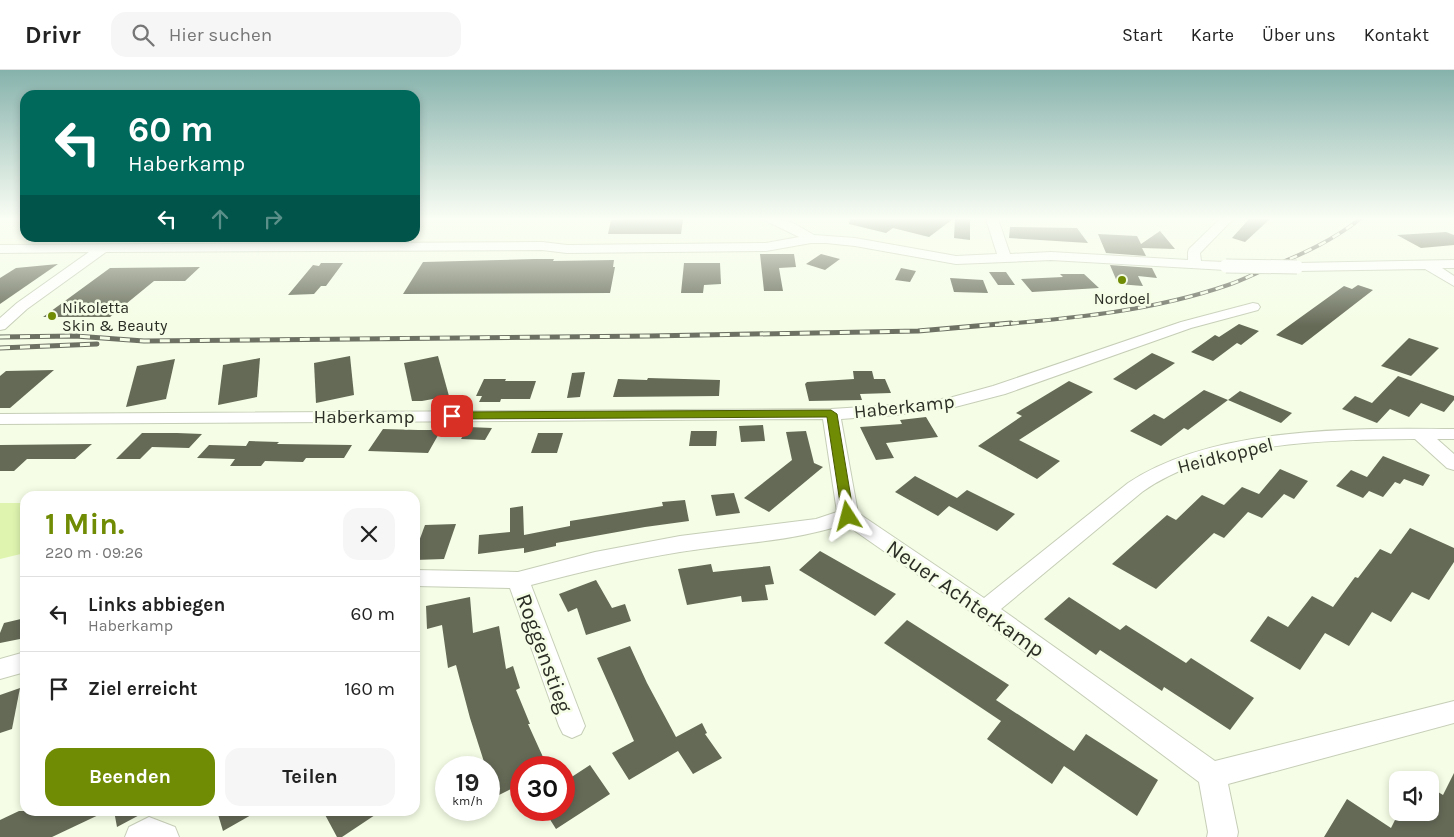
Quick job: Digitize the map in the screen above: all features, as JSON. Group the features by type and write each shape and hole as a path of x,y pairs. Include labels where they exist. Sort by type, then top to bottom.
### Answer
{"street":[{"path":"3,324 22,306 94,255"},
{"path":"927,255 956,260 1051,256 1226,266 1430,266 1454,264"},
{"path":"1194,255 1195,264"},
{"path":"1430,266 1454,282"},
{"name":"Haberkamp","path":"0,419 831,414 895,410 958,401 999,390 1186,325 1253,308"},
{"path":"420,578 518,580 594,560 680,544 817,526 848,516 831,414"},
{"path":"1420,434 1454,464"},
{"name":"Heidkoppel","path":"985,610 1060,546 1128,493 1155,475 1186,461 1220,452 1286,440 1454,434"},
{"name":"Neuer Achterkamp","path":"848,516 985,610 1212,775"},
{"name":"Roggenstieg","path":"518,580 572,726"},
{"path":"0,669 20,663"},
{"path":"1222,837 1223,832 1212,775 1454,712"},
{"path":"140,837 149,832 164,837"}],"green space":[{"path":"0,503 20,503 20,554 0,559"}],"building":[{"path":"760,255 794,255 796,267 779,268 783,291 764,291"},
{"path":"820,255 840,259 825,270 806,264"},
{"path":"554,259 553,261 614,260 613,267 615,267 610,293 403,294 423,262"},
{"path":"321,263 343,263 326,286 321,286 314,294 288,295 313,265 319,266"},
{"path":"684,263 720,263 721,284 704,285 703,293 681,293"},
{"path":"58,264 0,304 0,278 16,268"},
{"path":"1110,265 1152,268 1157,278 1138,276 1143,286 1118,284"},
{"path":"200,267 185,281 154,281 110,317 43,317 110,268"},
{"path":"901,268 916,271 910,282 895,280"},
{"path":"989,272 1006,272 1015,285 998,285"},
{"path":"1060,274 1084,274 1099,288 1032,292 1021,279 1063,277"},
{"path":"950,278 983,280 988,293 954,292"},
{"path":"1358,285 1373,290 1302,345 1276,335 1344,286 1352,289"},
{"path":"1239,324 1259,331 1241,345 1237,343 1213,361 1191,352 1215,335 1219,337"},
{"path":"1409,338 1439,348 1411,376 1381,366"},
{"path":"1152,353 1175,363 1136,390 1113,379"},
{"path":"350,356 354,395 316,403 314,363"},
{"path":"438,356 449,396 412,401 404,363"},
{"path":"260,358 257,397 218,405 223,365"},
{"path":"175,359 166,399 126,407 137,366"},
{"path":"54,370 10,408 0,408 0,376 6,371"},
{"path":"853,371 872,371 874,379 885,379 891,393 860,394 862,400 809,401 805,384 807,382 854,379"},
{"path":"585,372 580,397 567,398 572,373"},
{"path":"1398,376 1454,396 1454,400 1444,412 1421,403 1409,417 1390,409 1377,423 1342,409 1355,396 1372,403"},
{"path":"648,378 720,380 719,396 613,397 618,379 647,380"},
{"path":"484,379 536,381 530,399 501,399 500,402 479,402 482,396 476,396"},
{"path":"1069,381 1093,392 1019,440 1060,461 1037,479 978,446 1022,416 1016,413"},
{"path":"1204,390 1228,400 1188,430 1184,428 1161,446 1130,431 1154,414 1164,419"},
{"path":"1240,391 1292,413 1281,423 1228,400"},
{"path":"926,417 938,437 886,443 894,458 876,460 860,427 902,424 900,420"},
{"path":"763,425 765,441 741,442 739,426"},
{"path":"468,427 492,428 485,440 461,439"},
{"path":"383,429 441,430 428,453 368,451"},
{"path":"691,431 717,431 716,446 689,446"},
{"path":"806,431 814,463 823,467 769,512 744,498 792,460 786,432"},
{"path":"142,433 202,434 189,448 152,447 140,459 116,459"},
{"path":"538,433 563,433 557,453 531,453"},
{"path":"249,441 279,442 277,444 352,445 344,458 306,458 303,462 265,461 261,466 230,466 235,459 197,458 209,445 246,446"},
{"path":"92,444 75,459 27,459 14,471 0,471 0,445"},
{"path":"1383,456 1430,475 1423,486 1404,479 1400,484 1395,482 1383,497 1369,491 1363,498 1336,486 1351,470 1367,477"},
{"path":"1280,469 1308,481 1294,499 1284,494 1262,518 1248,512 1224,538 1214,533 1156,589 1112,564 1167,515 1176,520 1202,495 1224,505 1242,487 1259,494"},
{"path":"915,476 957,498 967,490 1015,514 997,531 949,506 938,516 895,492"},
{"path":"734,493 740,513 716,516 711,495"},
{"path":"685,500 689,521 556,543 556,546 524,553 524,548 478,554 479,535 510,532 510,508 523,506 524,535 570,526 570,521 663,506 662,502"},
{"path":"456,524 444,559 420,560 420,538 425,525"},
{"path":"1410,528 1454,548 1454,562 1429,600 1412,592 1391,622 1372,612 1349,646 1325,633 1300,670 1250,641 1268,616 1288,627 1312,596 1333,607 1355,577 1358,578 1380,549 1391,554"},
{"path":"820,551 896,594 875,616 799,570"},
{"path":"711,564 713,572 770,566 774,584 765,585 768,600 742,602 741,596 687,605 678,569"},
{"path":"596,580 612,608 625,604 631,621 586,635 577,608 568,612 559,594"},
{"path":"470,597 473,633 499,626 506,669 513,666 520,688 516,690 530,724 528,724 543,756 510,756 510,790 500,794 500,756 482,756 456,665 448,668 442,625 427,629 426,606"},
{"path":"1069,597 1120,630 1126,625 1186,663 1191,658 1254,698 1230,730 1164,687 1162,691 1100,650 1096,655 1044,619"},
{"path":"20,619 20,639 0,643 0,633 4,623"},
{"path":"907,620 1009,685 996,700 1074,751 1086,734 1158,780 1137,816 1064,766 1052,784 987,739 1001,721 884,643"},
{"path":"630,646 647,683 676,737 702,723 707,733 705,734 722,758 693,774 678,751 629,780 612,753 634,741 597,658"},
{"path":"20,688 12,729 0,733 0,695"},
{"path":"590,765 610,794 575,817 575,775"},
{"path":"1454,773 1454,837 1324,837 1347,799 1391,828 1394,821 1439,821 1439,793 1443,795"},
{"path":"19,811 20,816 96,816 52,837 0,837 0,820"},
{"path":"115,816 138,816 117,827"},
{"path":"218,816 249,816 223,831"},
{"path":"326,816 374,816 342,837 337,837"},
{"path":"551,821 568,821 556,829"}],"railway":[{"path":"995,325 1113,312 1171,301 1228,285 1298,255"},
{"path":"0,337 75,336 144,341 650,336 918,331 1011,323"},
{"path":"0,348 97,344"}],"place":[{"name":"Nordoel","path":"1122,280"},
{"name":"Nikoletta Skin & Beauty","path":"52,316"}],"route":[{"path":"452,416 831,414 848,516"}]}
